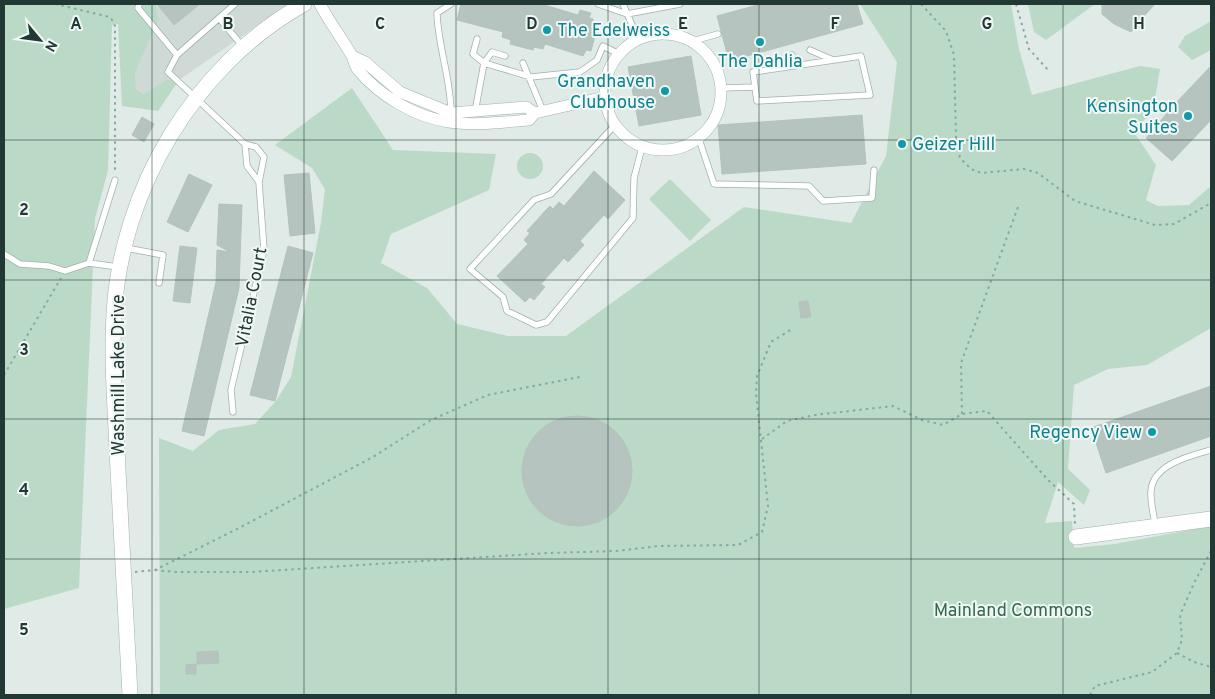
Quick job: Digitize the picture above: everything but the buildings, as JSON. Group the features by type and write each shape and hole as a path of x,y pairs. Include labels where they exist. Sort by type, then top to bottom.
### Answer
{"street":[{"name":"Washmill Lake Drive","path":"130,695 114,369 114,313 119,268 124,247 137,203 151,171 169,137 197,97 244,48 304,4"},
{"path":"320,4 352,56 365,62 400,92 451,118 478,124 529,120 539,112 605,97"},
{"path":"657,33 676,34 693,41 708,53 718,70 722,88 720,107 712,125 698,139 681,148 661,151 642,147 625,136 615,125 605,97 605,83 611,65 619,54 638,39 657,33"},
{"path":"451,118 474,112 526,107 539,112"},
{"path":"1076,537 1156,528 1211,519"}],"lane":[{"path":"140,4 138,8 177,55 235,4"},
{"path":"450,4 437,13 438,36 451,93 451,118"},
{"path":"598,4 628,14 680,4"},
{"path":"623,4 638,39"},
{"path":"219,18 244,48"},
{"path":"693,41 718,34"},
{"path":"477,39 473,54 484,63 531,77 580,72 597,60 603,46 619,54"},
{"path":"810,50 833,60"},
{"path":"474,112 484,63 492,52 505,56"},
{"name":"Vitalia Court","path":"177,55 168,72 197,97 245,144 256,147 263,155 264,163 259,182 264,250 231,390 233,412"},
{"path":"773,70 792,55"},
{"path":"861,56 870,94 756,101 753,72 833,60 861,56"},
{"path":"523,63 531,77 539,112"},
{"path":"722,88 755,87"},
{"path":"615,125 551,194 534,200 470,269 503,297 507,311 536,325 547,322 627,226 633,218 634,178 642,147"},
{"path":"698,139 714,184 809,186 823,202 872,198 874,170"},
{"name":"Vitalia Court","path":"245,144 247,166 259,182"},
{"path":"89,263 115,180"},
{"path":"124,247 164,255 159,283"},
{"path":"4,254 20,264 49,266 65,271 89,263 119,268"},
{"path":"1156,528 1151,491 1155,477 1165,467 1211,450"}],"path":[{"path":"56,4 106,16 111,18 115,26 115,180"},
{"path":"921,4 946,31 954,55 956,137 960,158 971,169 981,173 1024,169 1038,172 1082,204 1155,225 1174,224 1211,203"},
{"path":"1016,4 1029,49 1049,71"},
{"path":"962,414 961,363 1018,207"},
{"path":"4,375 65,271"},
{"path":"123,574 155,570 175,572 251,572 548,552 616,551 658,546 738,545 762,532 768,506 756,394 757,376 771,342 792,330"},
{"path":"155,570 373,457 431,420 488,395 580,377"},
{"path":"762,439 787,421 815,415 893,406 922,420 944,425 962,414 987,411 1048,480 1074,504 1076,537"},
{"path":"1090,695 1096,686 1152,672 1178,653 1182,640 1180,615 1194,581 1211,551"},
{"path":"1178,653 1194,662 1211,667"}],"shaded area":[{"path":"156,4 289,4 179,80 166,80 145,94 136,89 135,73 158,21"}],"green space":[{"path":"4,4 156,4 158,21 135,73 136,89 144,94 166,80 179,80 158,111 122,106 118,24 112,25 108,170 95,219 79,588 4,609"},
{"name":"Mainland Commons","path":"860,4 1011,4 1019,49 1032,95 1140,66 1160,69 1154,105 1135,134 1156,165 1146,200 1158,206 1189,205 1211,186 1211,328 1147,365 1108,369 1074,385 1068,469 1090,490 1084,505 1058,482 1045,523 1072,521 1074,548 1115,544 1211,526 1211,695 160,695 159,438 193,451 219,430 255,424 276,401 291,377 321,223 325,189 312,168 275,145 352,88 393,150 496,154 489,190 391,234 381,263 427,288 457,324 508,336 566,336 744,207 851,223 886,156 897,62"},
{"path":"1028,4 1095,4 1046,40 1034,32"},
{"path":"1211,21 1211,50 1192,60 1178,47 1185,36"},
{"path":"530,153 540,156 543,166 540,176 530,179 520,176 517,166 520,156"},
{"path":"670,179 711,220 690,241 649,199"}],"place":[{"name":"The Edelweiss","path":"547,30"},
{"name":"The Dahlia","path":"760,42"},
{"name":"Grandhaven Clubhouse","path":"665,91"},
{"name":"Kensington Suites","path":"1188,116"},
{"name":"Geizer Hill","path":"902,144"},
{"name":"Regency View","path":"1152,432"}]}
